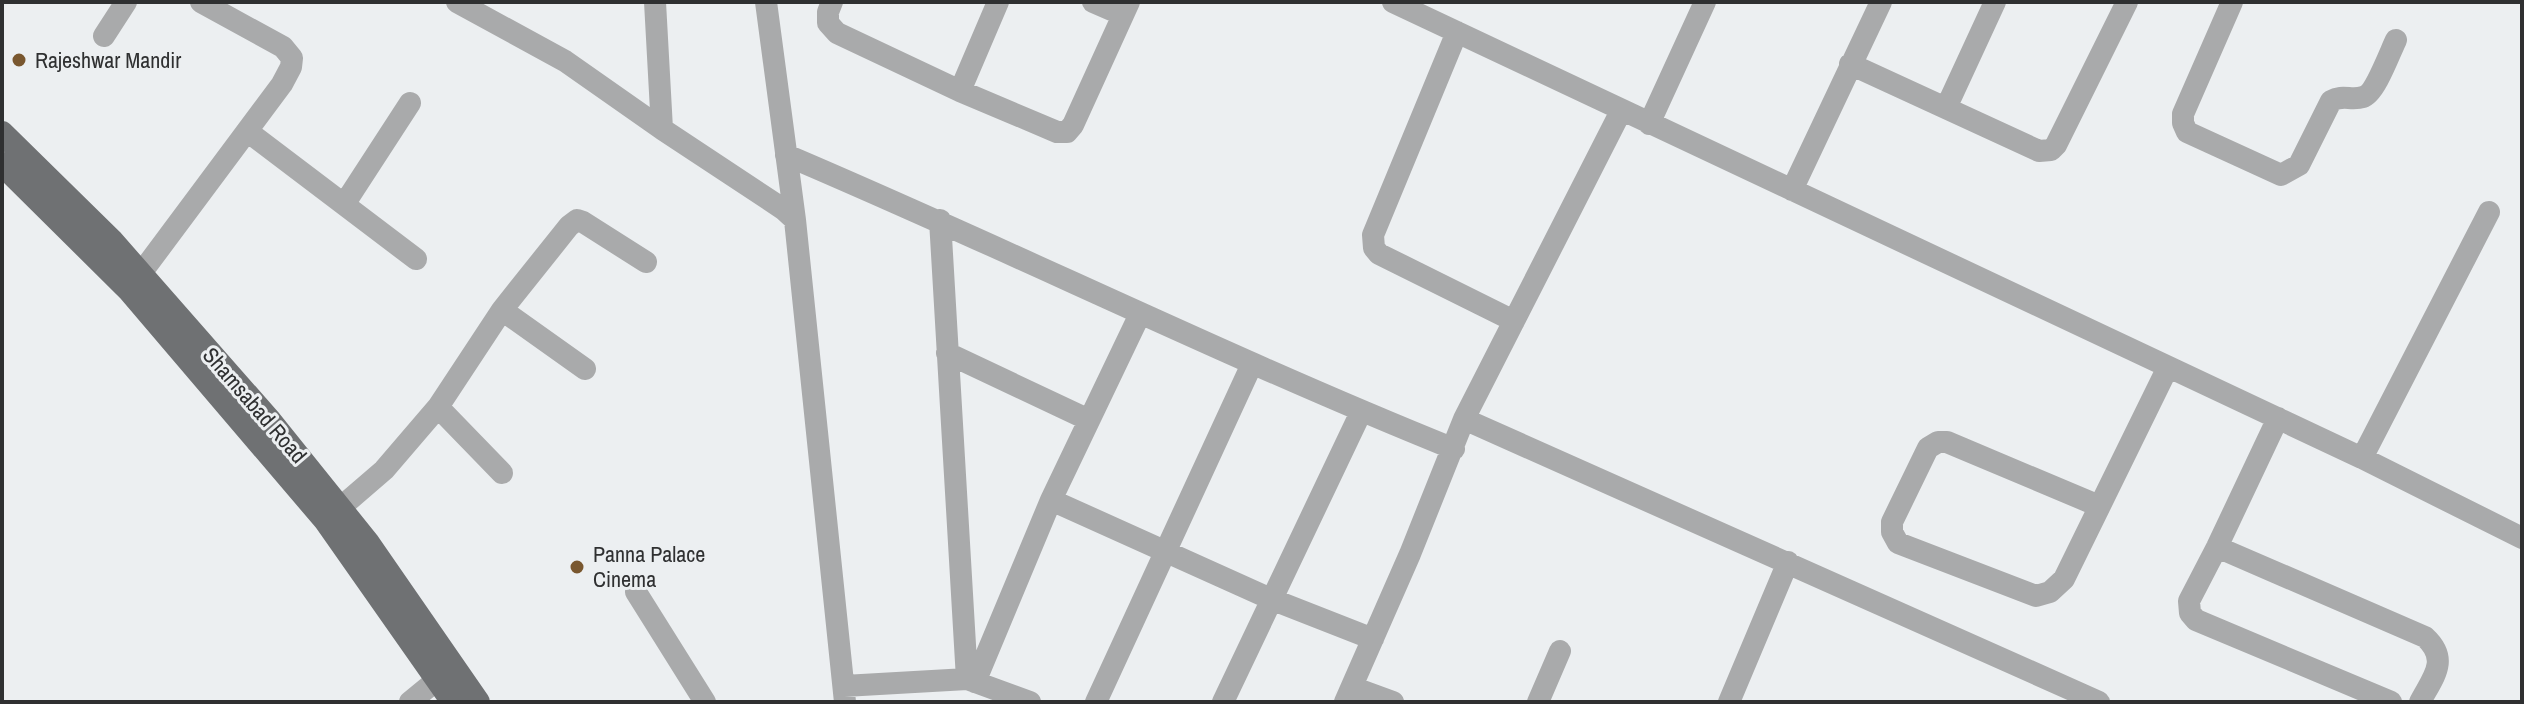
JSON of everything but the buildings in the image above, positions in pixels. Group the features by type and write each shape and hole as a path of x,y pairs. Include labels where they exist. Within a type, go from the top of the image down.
{"main road":[{"name":"Shamsabad Road","path":"2,133 111,240 135,283 326,521 453,702"},
{"name":"Shamsabad Road","path":"2,164 135,283 270,421 341,507 478,702"}],"street":[{"path":"104,36 126,2"},
{"path":"135,283 282,84 291,67 292,58 283,47 201,2"},
{"path":"457,2 492,10 795,220"},
{"path":"655,2 662,129"},
{"path":"766,2 795,220 845,694 971,681 1030,702"},
{"path":"832,2 828,23 837,33 960,91 1057,132 1067,132 1073,125 1126,8 1093,2"},
{"path":"960,91 998,2"},
{"path":"1393,2 2278,418 2522,538"},
{"path":"1649,124 1705,2"},
{"path":"1792,190 1881,2"},
{"path":"1946,108 1995,2"},
{"path":"1850,64 2039,151 2051,150 2127,2"},
{"path":"2232,2 2183,114 2183,123 2187,132 2281,175 2299,165 2331,101 2338,97 2359,99 2369,95 2396,40"},
{"path":"1457,32 1373,235 1373,244 1379,254 1514,321"},
{"path":"345,203 410,103"},
{"path":"1393,702 1349,694 1464,419 1621,111"},
{"path":"247,131 416,259"},
{"path":"786,155 940,220 1140,314 1361,412 1454,449"},
{"path":"2362,458 2489,212"},
{"path":"341,507 384,470 438,407 502,310 577,220 646,262"},
{"path":"940,220 971,681"},
{"path":"502,310 585,369"},
{"path":"971,681 1051,500 1140,314"},
{"path":"947,353 1089,420"},
{"path":"1096,702 1252,364"},
{"path":"2099,506 1947,442 1938,442 1928,448 1892,522 1892,532 1898,543 2036,596 2050,592 2064,579 2168,367"},
{"path":"438,407 502,473"},
{"path":"1223,702 1361,412"},
{"path":"2278,418 2189,601 2190,613 2196,620 2391,702"},
{"path":"1464,419 2099,702"},
{"path":"1051,500 1271,599 1373,639"},
{"path":"2217,547 2425,637 2437,651 2438,668 2420,702"},
{"path":"1729,702 1788,562"},
{"path":"636,592 705,702"},
{"path":"1538,702 1560,651"},
{"path":"410,702 438,679"}],"place":[{"name":"Rajeshwar Mandir","path":"19,60"},
{"name":"Panna Palace Cinema","path":"577,567"}]}
